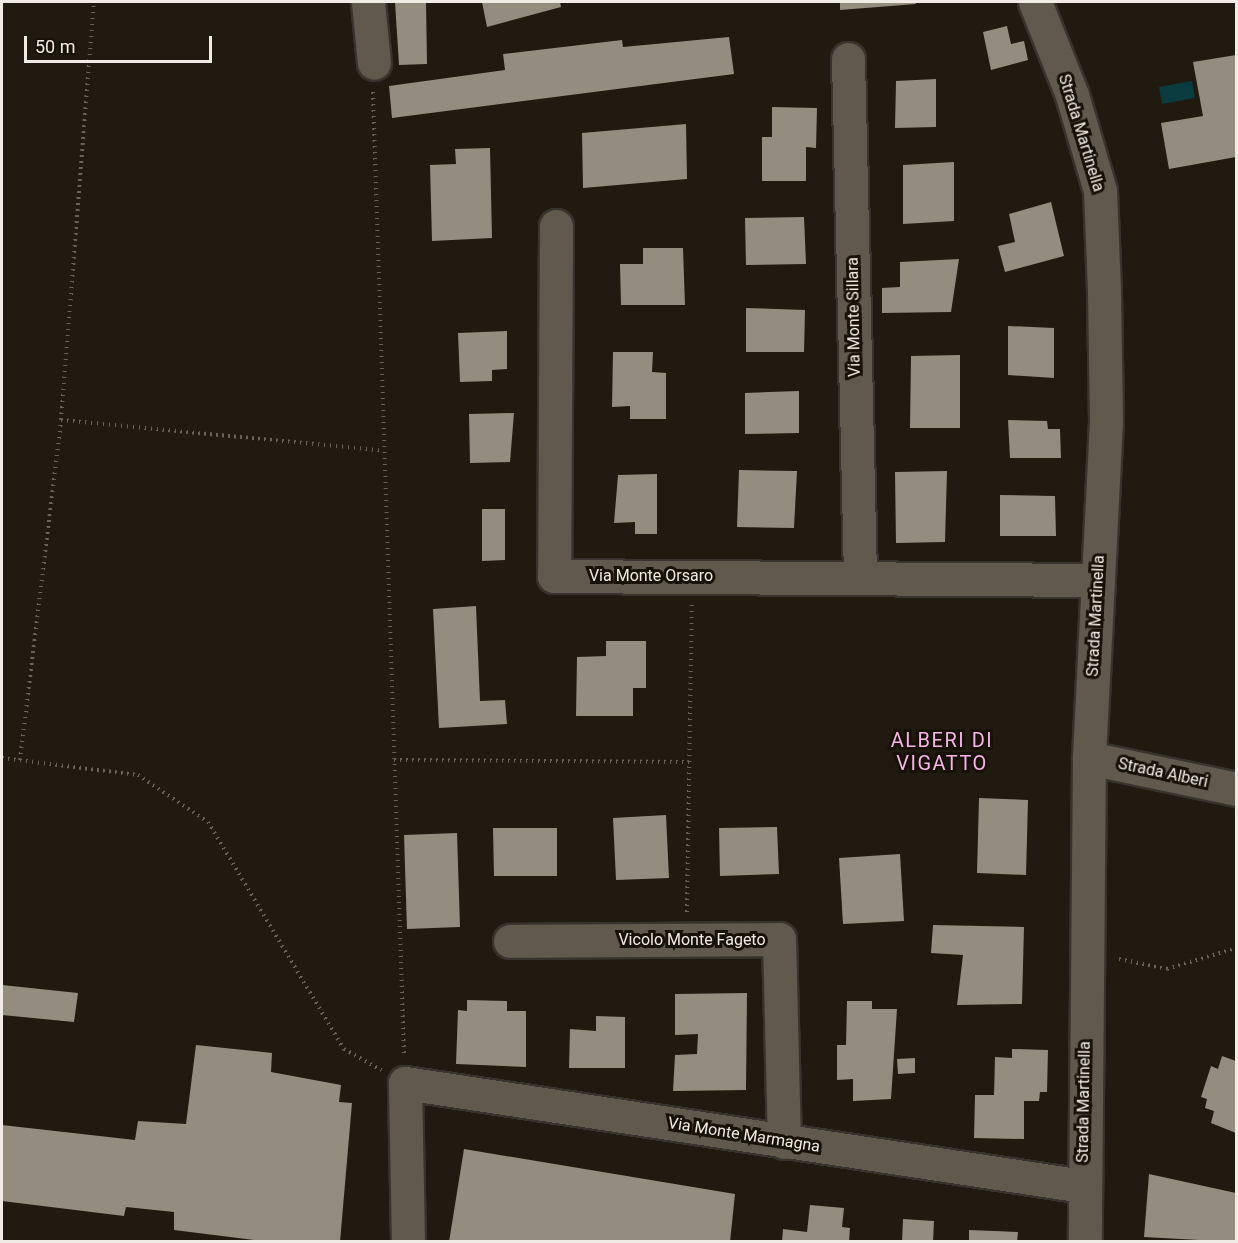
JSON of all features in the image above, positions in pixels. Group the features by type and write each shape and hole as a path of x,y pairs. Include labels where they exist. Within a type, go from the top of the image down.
{"street":[{"path":"368,2 374,63"},
{"name":"Strada Martinella","path":"1035,2 1072,95 1100,190 1106,421 1089,758 1083,1186 1085,1242"},
{"name":"Via Monte Sillara","path":"848,58 860,575"},
{"name":"Via Monte Orsaro","path":"556,226 554,576 860,575 1098,580"},
{"name":"Strada Alberi","path":"1089,758 1236,789"},
{"name":"Vicolo Monte Fageto","path":"510,941 779,939 784,1142"},
{"path":"405,1083 408,1242"},
{"name":"Via Monte Marmagna","path":"405,1083 1083,1186"}],"path":[{"path":"20,760 61,420 94,2"},
{"path":"374,63 381,450 405,1083"},
{"path":"61,420 381,450"},
{"path":"686,940 693,577"},
{"path":"2,758 138,775 208,822 344,1049 405,1083"},
{"path":"394,760 689,762"},
{"path":"1119,947 1119,959 1167,969 1236,948"}],"water":[{"path":"1192,81 1195,98 1162,104 1159,87"}],"building":[{"path":"395,2 426,2 427,64 399,65"},
{"path":"482,2 560,2 561,7 487,27"},
{"path":"840,2 915,2 916,4 840,10"},
{"path":"1007,26 1011,44 1024,41 1028,60 991,70 983,32"},
{"path":"729,37 734,74 392,118 389,86 505,70 503,54 622,40 623,47"},
{"path":"1236,55 1236,157 1169,169 1161,123 1203,116 1193,62"},
{"path":"936,79 936,127 895,128 896,81"},
{"path":"772,107 817,108 816,148 806,147 806,181 762,181 762,137 772,137"},
{"path":"686,124 687,179 583,188 582,133"},
{"path":"490,148 492,238 432,241 430,165 456,164 455,149"},
{"path":"954,162 954,221 903,224 903,165"},
{"path":"1051,202 1064,256 1005,272 998,246 1015,242 1009,214"},
{"path":"804,217 806,264 746,265 745,218"},
{"path":"643,248 683,248 685,305 621,305 620,264 643,264"},
{"path":"959,259 951,312 882,313 882,288 900,287 900,262"},
{"path":"746,308 805,310 804,352 746,352"},
{"path":"1008,326 1054,328 1054,378 1008,375"},
{"path":"507,331 507,369 492,370 492,381 460,382 458,333"},
{"path":"613,352 653,352 652,372 666,373 666,419 630,419 630,406 612,407"},
{"path":"960,355 960,428 910,428 911,356"},
{"path":"799,391 799,433 745,434 745,393"},
{"path":"514,413 510,462 470,463 469,414"},
{"path":"1008,420 1047,421 1048,429 1060,429 1061,458 1010,458"},
{"path":"739,470 797,471 794,528 737,527"},
{"path":"947,471 945,542 896,543 895,472"},
{"path":"657,474 657,534 635,534 635,522 614,523 618,475"},
{"path":"1000,495 1055,496 1056,536 1000,536"},
{"path":"482,509 505,509 505,560 482,561"},
{"path":"476,606 480,701 505,700 507,724 439,728 433,609"},
{"path":"606,641 646,641 646,688 633,688 633,716 576,716 577,657 606,656"},
{"path":"979,798 1028,800 1026,875 977,873"},
{"path":"666,815 669,878 616,880 613,818"},
{"path":"777,827 779,874 720,876 719,828"},
{"path":"493,828 557,828 557,876 494,876"},
{"path":"457,833 460,927 407,929 404,835"},
{"path":"900,854 904,921 843,924 839,858"},
{"path":"933,925 1024,927 1022,1004 957,1005 963,955 931,953"},
{"path":"2,985 78,993 74,1022 2,1015"},
{"path":"747,993 746,1090 673,1091 675,1055 697,1054 698,1034 675,1035 675,994"},
{"path":"467,1000 507,1001 507,1011 526,1011 526,1067 456,1064 458,1010 467,1011"},
{"path":"847,1001 872,1001 872,1009 897,1009 891,1099 853,1101 853,1079 837,1080 837,1045 846,1045"},
{"path":"596,1016 625,1017 625,1068 569,1068 570,1029 596,1031"},
{"path":"196,1045 272,1053 271,1072 341,1085 339,1102 352,1103 340,1242 271,1242 174,1230 174,1212 126,1207 124,1216 2,1201 2,1125 135,1140 138,1121 186,1124"},
{"path":"1012,1049 1048,1050 1047,1092 1040,1092 1039,1101 1024,1101 1024,1139 974,1138 975,1095 994,1095 995,1057 1012,1058"},
{"path":"1222,1056 1236,1061 1236,1133 1211,1123 1214,1111 1205,1108 1207,1099 1201,1097 1211,1066 1218,1069"},
{"path":"915,1058 915,1073 898,1074 897,1059"},
{"path":"464,1149 735,1194 730,1242 449,1242"},
{"path":"1149,1174 1236,1193 1236,1242 1144,1237"},
{"path":"810,1205 844,1208 842,1227 850,1228 849,1242 782,1242 783,1229 807,1232"},
{"path":"903,1219 934,1221 933,1242 902,1242"},
{"path":"969,1230 1018,1232 1017,1242 969,1242"}],"district":[{"name":"ALBERI DI VIGATTO","path":"942,752"}]}
